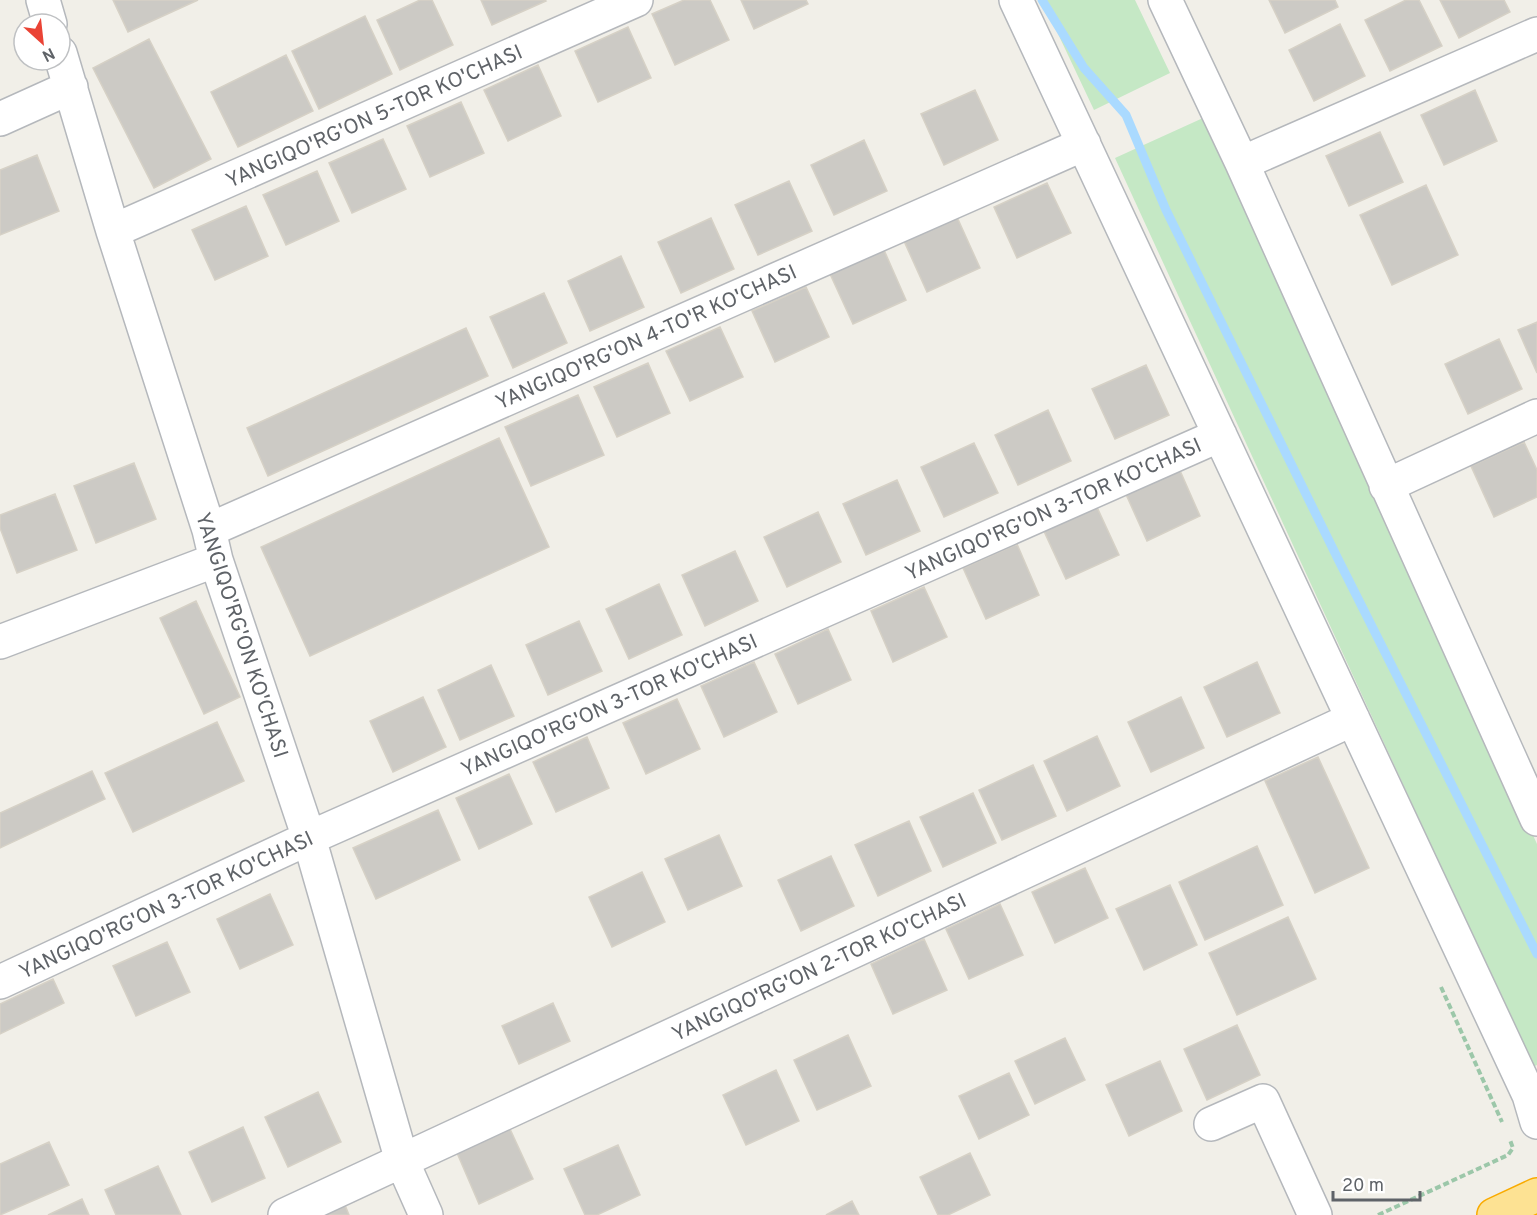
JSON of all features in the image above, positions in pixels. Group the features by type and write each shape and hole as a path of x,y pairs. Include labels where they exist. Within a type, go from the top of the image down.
{"highway":[{"path":"1494,1215 1537,1195"}],"street":[{"name":"YANGIQO'RG'ON 5-TOR KO'CHASI","path":"113,231 636,0"},
{"path":"1016,0 1534,1102"},
{"path":"1165,0 1242,163 1386,486 1534,808"},
{"path":"1242,163 1537,34"},
{"name":"YANGIQO'RG'ON KO'CHASI","path":"66,72 113,231 212,545 309,838 402,1161 426,1215"},
{"path":"0,119 71,87"},
{"name":"YANGIQO'RG'ON 4-TO'R KO'CHASI","path":"0,642 1084,144"},
{"path":"1386,486 1537,416"},
{"name":"YANGIQO'RG'ON 3-TOR KO'CHASI","path":"0,981 309,838 1220,435"},
{"name":"YANGIQO'RG'ON 2-TOR KO'CHASI","path":"285,1215 1353,719"},
{"path":"1211,1124 1263,1101 1315,1215"}],"path":[{"path":"1378,1215 1508,1155 1513,1148 1437,978"}],"green space":[{"path":"1042,0 1135,0 1170,73 1094,110"},
{"path":"1203,118 1537,844 1537,1065 1533,1067 1115,158"}],"building":[{"path":"113,0 198,0 128,32"},
{"path":"420,0 432,0 453,45 400,70 377,20"},
{"path":"481,0 545,0 546,1 492,25"},
{"path":"684,0 710,0 729,40 675,65 652,14"},
{"path":"741,0 806,0 808,4 754,29"},
{"path":"1269,0 1335,0 1338,7 1285,33"},
{"path":"1406,0 1419,0 1442,46 1390,71 1365,20"},
{"path":"1440,0 1504,0 1510,12 1459,38"},
{"path":"365,16 392,74 319,109 292,51"},
{"path":"1340,24 1365,76 1314,101 1289,50"},
{"path":"628,27 651,78 598,102 575,51"},
{"path":"149,39 211,159 154,188 93,68"},
{"path":"286,55 313,111 238,147 211,92"},
{"path":"538,65 561,116 508,141 484,90"},
{"path":"975,90 998,140 944,165 921,114"},
{"path":"1475,90 1497,141 1444,165 1421,115"},
{"path":"461,102 484,153 430,177 407,126"},
{"path":"1380,132 1403,182 1349,206 1326,156"},
{"path":"383,139 406,189 352,213 329,163"},
{"path":"864,140 887,191 834,215 811,165"},
{"path":"37,155 59,211 0,235 0,170"},
{"path":"317,171 339,221 286,245 263,195"},
{"path":"789,181 812,231 758,255 735,205"},
{"path":"1047,183 1071,233 1017,258 994,207"},
{"path":"1426,185 1458,255 1392,285 1360,215"},
{"path":"246,206 268,256 215,280 192,230"},
{"path":"957,217 980,268 927,292 904,241"},
{"path":"711,218 734,269 681,293 658,242"},
{"path":"884,250 906,300 853,324 830,274"},
{"path":"621,256 644,307 590,331 568,281"},
{"path":"806,287 829,337 775,362 752,311"},
{"path":"544,293 567,343 513,368 490,317"},
{"path":"1537,322 1537,373 1518,330"},
{"path":"720,327 743,377 690,401 666,351"},
{"path":"466,328 488,376 268,476 247,428"},
{"path":"1499,339 1522,389 1468,414 1445,364"},
{"path":"648,363 670,413 617,437 594,387"},
{"path":"1146,365 1169,415 1115,439 1092,389"},
{"path":"578,395 604,455 531,486 505,427"},
{"path":"1048,410 1071,461 1018,485 995,435"},
{"path":"499,438 549,547 310,656 261,547"},
{"path":"1524,442 1537,470 1537,497 1494,517 1471,466"},
{"path":"974,443 998,493 944,517 921,467"},
{"path":"134,463 156,519 96,543 74,486"},
{"path":"1178,466 1200,516 1147,541 1124,490"},
{"path":"897,480 920,531 866,555 843,504"},
{"path":"55,494 77,550 17,573 0,528 0,515"},
{"path":"1096,505 1119,555 1066,579 1043,529"},
{"path":"818,512 841,562 787,587 764,537"},
{"path":"1017,544 1039,595 986,619 963,568"},
{"path":"735,551 758,601 705,626 682,575"},
{"path":"659,584 682,635 629,659 606,609"},
{"path":"924,587 947,637 893,662 871,611"},
{"path":"196,601 240,697 204,714 160,618"},
{"path":"579,621 602,671 548,695 526,645"},
{"path":"828,629 851,680 798,704 775,654"},
{"path":"754,662 777,712 724,737 701,686"},
{"path":"1257,662 1280,713 1227,737 1204,687"},
{"path":"491,665 514,716 460,740 438,690"},
{"path":"423,697 446,747 393,772 370,721"},
{"path":"1181,697 1204,748 1151,772 1128,722"},
{"path":"677,699 700,749 646,774 623,723"},
{"path":"217,722 244,781 133,832 105,773"},
{"path":"1097,736 1120,786 1067,811 1044,761"},
{"path":"587,737 609,788 556,812 533,762"},
{"path":"1318,757 1369,868 1315,893 1265,781"},
{"path":"1033,765 1056,816 1002,840 979,790"},
{"path":"92,771 105,799 0,848 0,813"},
{"path":"509,774 532,824 479,849 456,798"},
{"path":"973,793 996,843 943,867 920,817"},
{"path":"438,810 460,860 376,899 353,848"},
{"path":"909,821 931,871 878,896 855,845"},
{"path":"719,835 742,886 688,910 665,859"},
{"path":"1257,846 1283,905 1205,940 1179,882"},
{"path":"831,856 854,906 801,931 778,880"},
{"path":"1085,868 1108,918 1055,943 1032,892"},
{"path":"642,872 665,922 612,947 589,897"},
{"path":"1170,885 1197,945 1144,970 1116,909"},
{"path":"270,894 293,945 240,969 217,919"},
{"path":"1000,904 1023,955 969,979 946,929"},
{"path":"1288,917 1316,979 1237,1015 1209,953"},
{"path":"924,939 947,990 893,1014 871,964"},
{"path":"167,942 190,992 136,1016 113,966"},
{"path":"53,979 64,1003 0,1034 0,1004"},
{"path":"553,1003 570,1041 519,1064 502,1026"},
{"path":"1237,1025 1260,1075 1207,1100 1184,1049"},
{"path":"848,1035 871,1086 817,1110 794,1060"},
{"path":"1065,1038 1085,1080 1035,1104 1015,1061"},
{"path":"1160,1061 1182,1111 1129,1136 1106,1085"},
{"path":"776,1070 799,1121 746,1145 723,1095"},
{"path":"1009,1073 1029,1115 979,1139 959,1096"},
{"path":"318,1092 341,1142 288,1167 265,1117"},
{"path":"243,1127 265,1178 212,1202 189,1152"},
{"path":"510,1129 533,1179 479,1204 457,1153"},
{"path":"49,1142 69,1185 0,1215 0,1164"},
{"path":"618,1145 640,1195 597,1215 585,1215 564,1169"},
{"path":"970,1153 990,1195 948,1215 938,1215 920,1177"},
{"path":"158,1166 181,1215 116,1215 105,1190"},
{"path":"82,1199 89,1215 48,1215"},
{"path":"852,1201 859,1215 826,1215"},
{"path":"345,1205 349,1215 324,1215"}],"waterway":[{"path":"1042,0 1084,68 1126,115 1166,210 1338,559 1537,954"}]}
